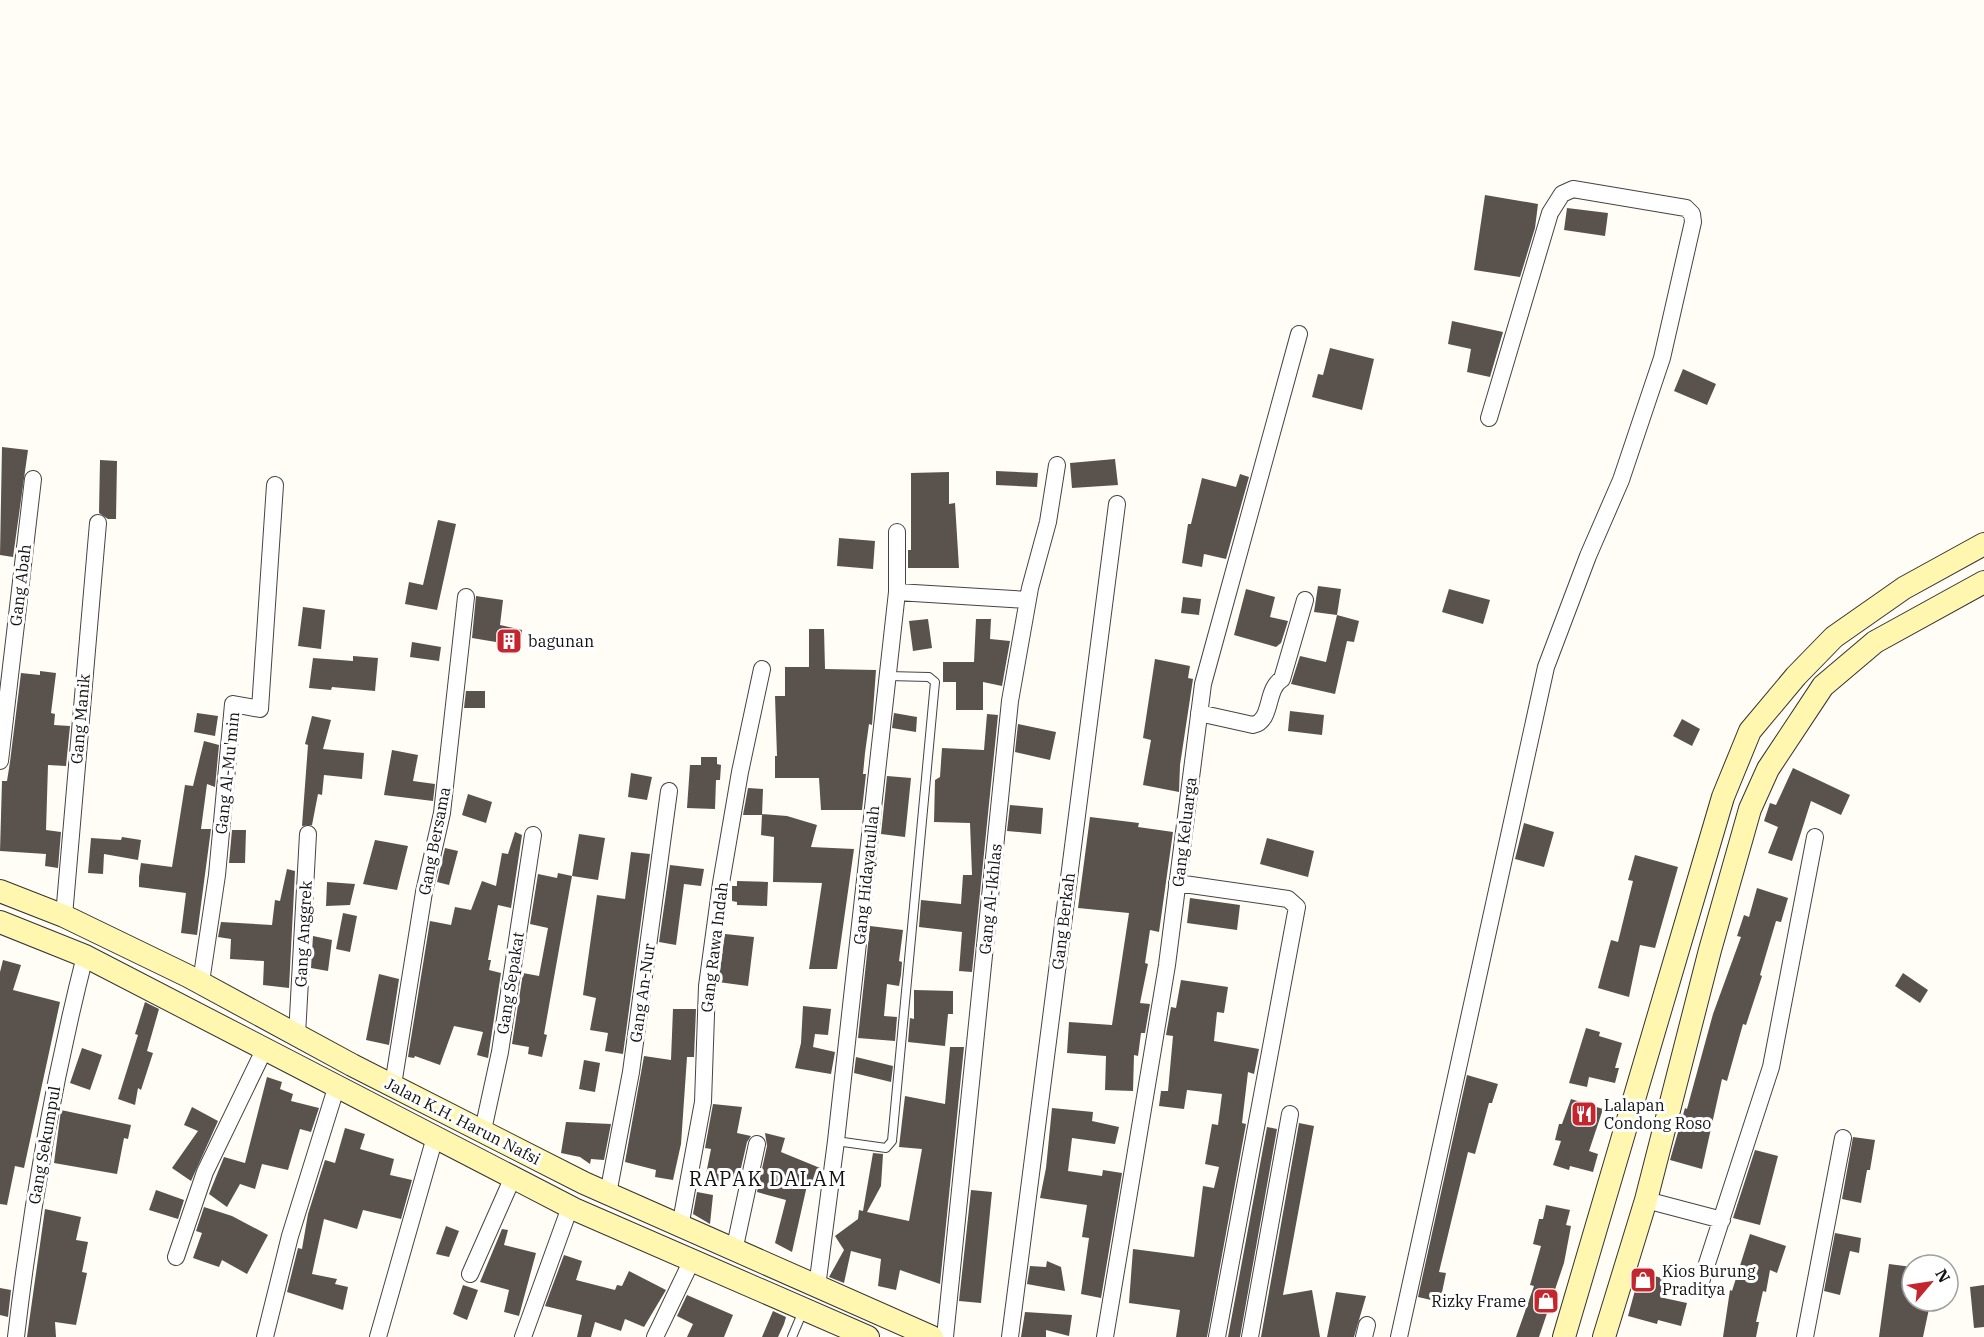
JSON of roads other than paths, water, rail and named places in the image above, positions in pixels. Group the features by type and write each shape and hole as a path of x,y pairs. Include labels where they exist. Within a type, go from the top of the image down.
{"main road":[{"path":"1564,1337 1724,797 1750,731 1796,676 1834,637 1904,588 1984,544"},
{"path":"1604,1337 1646,1200 1710,950 1750,809 1767,769 1823,686 1875,642 1984,582"},
{"name":"Jalan K.H. Harun Nafsi","path":"0,891 64,916 201,982 297,1035 608,1194 932,1337"},
{"name":"Jalan K.H. Harun Nafsi","path":"0,922 85,956 570,1207 805,1308 863,1336"},
{"path":"650,1243 670,1223"}],"street":[{"path":"1399,1337 1546,667 1588,556 1621,480 1662,358 1693,222 1692,214 1686,208 1573,189 1562,194 1550,213 1489,418"},
{"name":"Gang Keluarga","path":"1105,1337 1167,965 1203,684 1299,334"},
{"name":"Gang Al-Ikhlas","path":"945,1337 1010,700 1028,600 1048,522 1057,465"},
{"name":"Gang Abah","path":"0,761 33,479"},
{"name":"Gang Al-Mu'min","path":"201,982 217,875 233,704 260,709 275,485"},
{"name":"Gang Berkah","path":"1010,1337 1117,504"},
{"name":"Gang Manik","path":"64,916 98,523"},
{"name":"Gang Hidayatullah","path":"817,1287 836,1141 897,592 897,532"},
{"path":"897,592 1028,600"},
{"name":"Gang Bersama","path":"393,1085 424,892 442,813 466,597"},
{"path":"1199,713 1253,725 1263,719 1273,686 1282,679 1305,600"},
{"name":"Gang Rawa Indah","path":"670,1223 703,1102 706,986 740,772 762,669"},
{"name":"Gang An-Nur","path":"608,1194 631,1072 669,791"},
{"name":"Gang Anggrek","path":"297,1035 308,834"},
{"name":"Gang Sepakat","path":"483,1130 500,1052 533,835"},
{"path":"1700,1285 1771,1067 1815,837"},
{"path":"1178,883 1288,899 1298,907 1217,1337"},
{"name":"Gang Sekumpul","path":"16,1337 37,1176 63,1042 85,956"},
{"path":"176,1257 206,1172 265,1048"},
{"path":"265,1337 290,1236 337,1085"},
{"path":"1250,1337 1290,1114"},
{"path":"378,1337 435,1137"},
{"path":"1805,1337 1844,1138"},
{"path":"734,1251 757,1144"},
{"path":"470,1274 513,1177"},
{"path":"1646,1200 1722,1220"},
{"path":"523,1337 570,1207"},
{"path":"655,1337 692,1260"}],"lane":[{"path":"836,1141 886,1148 892,1141 935,682 929,678 888,676"},
{"path":"792,1337 805,1308"}],"place":[{"name":"bagunan","path":"509,641"},
{"name":"Lalapan Condong Roso","path":"1584,1114"},
{"name":"Kios Burung Praditya","path":"1643,1280"},
{"name":"Rizky Frame","path":"1546,1301"}],"district":[{"name":"RAPAK DALAM","path":"768,1178"}]}
